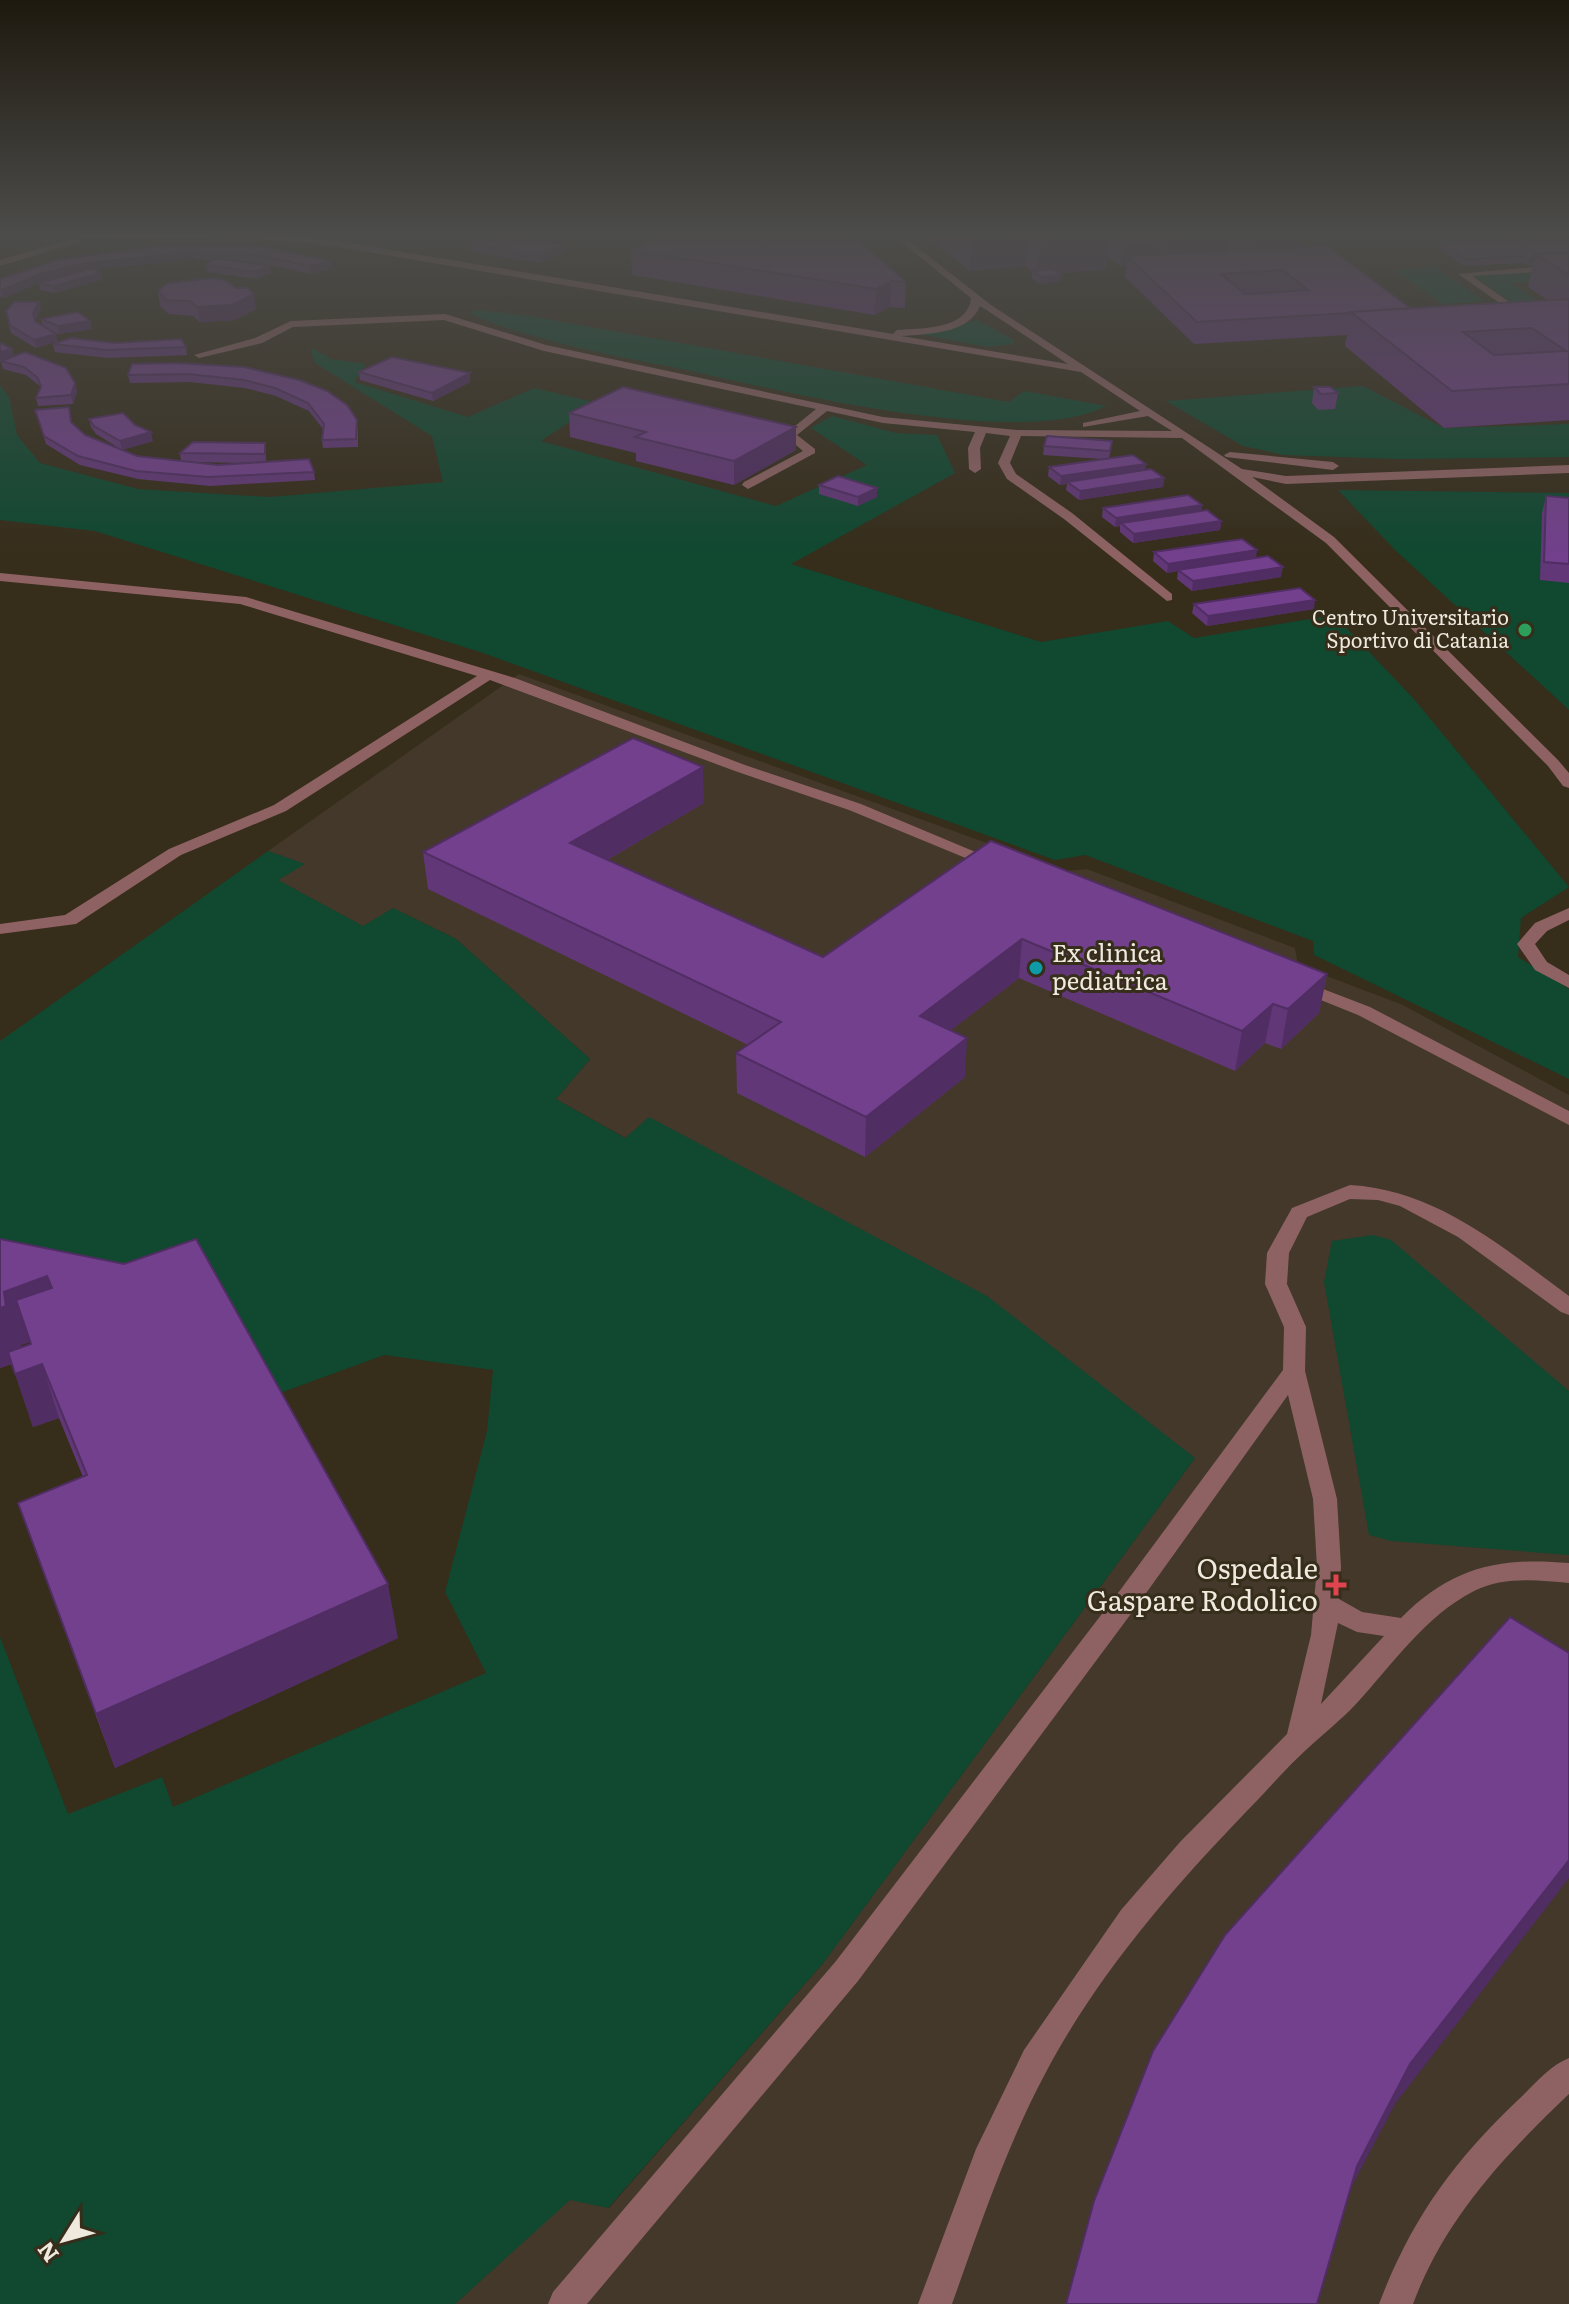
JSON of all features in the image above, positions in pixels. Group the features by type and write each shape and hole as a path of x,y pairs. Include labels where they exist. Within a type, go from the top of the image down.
{"lane":[{"path":"199,355 256,341"},
{"path":"520,341 883,420 1017,433 1186,435"},
{"path":"903,341 1081,369"},
{"path":"1038,341 1211,452 1330,540 1553,763 1569,783"},
{"path":"970,352 1027,355 1041,351 1044,345"},
{"path":"748,485 811,451 790,435 824,408"},
{"path":"1046,433 1150,412"},
{"path":"975,469 974,448 981,431"},
{"path":"1017,433 1004,463 1011,476 1068,516 1167,597"},
{"path":"1211,452 1316,465 1465,471"},
{"path":"1237,470 1286,480 1569,469"},
{"path":"0,577 241,600 489,674 855,807 1015,871"},
{"path":"0,929 70,920 175,852 227,833 280,808 489,674"},
{"path":"1569,913 1541,927 1526,944 1541,966 1569,983"},
{"path":"1276,976 1364,1011 1569,1119"},
{"path":"1299,1739 1324,1635 1329,1567 1325,1499 1294,1371 1295,1327 1276,1284 1278,1253 1299,1213 1349,1192 1402,1199 1466,1233 1569,1307"},
{"path":"565,2304 847,1971 1130,1596 1294,1371"},
{"path":"935,2304 987,2160 1035,2061 1131,1919 1299,1739 1352,1690 1403,1629 1454,1586 1496,1571 1537,1568 1569,1573"},
{"path":"1326,1604 1357,1622 1403,1629"},
{"path":"1396,2304 1423,2237 1456,2186 1569,2073"}],"shaded area":[{"name":"Ospedale Gaspare Rodolico","path":"519,674 1064,871 1087,869 1295,948 1298,965 1403,1005 1569,1095 1569,2304 455,2304 570,2199 609,2208 824,1962 1195,1458 556,1099 590,1059 456,939 393,908 364,927 277,880 304,864 268,851"}],"green space":[{"path":"551,341 667,341 1009,402 1024,391 1106,406 1068,418 1019,422 962,420 842,403"},
{"path":"953,341 1014,341 1013,344 988,347"},
{"path":"310,347 331,359 366,364 354,382 468,417 534,388 598,403 541,441 776,506 867,465 811,428 832,416 896,433 937,435 955,473 791,564 1041,642 1168,621 1194,638 1334,615 1413,698 1569,887 1521,918 1518,957 1569,989 1569,1079 1314,955 1313,941 1085,855 1055,860 483,653 95,531 0,520 0,385 9,397 17,435 40,463 138,489 270,497 443,482 432,436 315,363"},
{"path":"1363,386 1444,428 1569,424 1569,457 1399,459 1284,455 1243,446 1166,401"},
{"name":"Centro Universitario Sportivo di Catania","path":"1338,490 1569,493 1569,710 1395,550"},
{"path":"268,851 305,864 278,880 363,926 393,908 456,939 590,1059 556,1099 625,1138 649,1117 987,1296 1195,1458 824,1962 608,2208 570,2200 455,2304 0,2304 0,1637 68,1814 162,1777 173,1807 486,1673 445,1592 487,1431 493,1370 384,1355 269,1397 0,1289 0,1041"},
{"path":"1373,1235 1391,1240 1569,1391 1569,1555 1391,1541 1369,1535 1324,1282 1332,1241"}],"building":[{"path":"63,341 115,343 182,341 186,347 107,350 53,344"},
{"path":"1387,341 1474,341 1494,355 1566,351 1551,341 1569,341 1569,384 1452,391"},
{"path":"0,343 12,349 0,352"},
{"path":"25,352 66,368 75,383 71,395 36,398 41,387 38,378 24,367 1,361"},
{"path":"392,357 470,373 432,393 359,372"},
{"path":"132,364 244,367 299,380 327,391 347,405 357,420 356,439 322,440 324,424 308,403 275,388 244,380 188,374 128,375"},
{"path":"623,387 796,427 734,461 635,437 646,432 569,413"},
{"path":"1314,387 1330,387 1338,393 1321,394"},
{"path":"69,407 71,422 85,435 137,456 218,465 309,459 314,472 208,477 136,471 78,456 44,436 35,410"},
{"path":"123,413 135,425 151,432 120,441 94,426 89,419"},
{"path":"1047,436 1112,441 1110,451 1044,446"},
{"path":"193,442 265,443 265,454 180,453"},
{"path":"1133,455 1146,464 1061,476 1049,467"},
{"path":"1151,469 1164,478 1080,491 1067,482"},
{"path":"838,476 877,488 858,497 819,485"},
{"path":"1188,495 1202,505 1116,518 1103,508"},
{"path":"1546,496 1569,498 1569,564 1544,562"},
{"path":"1207,510 1221,521 1134,534 1121,523"},
{"path":"1242,539 1257,550 1168,564 1154,552"},
{"path":"1268,556 1283,567 1193,581 1178,570"},
{"path":"1300,588 1315,600 1208,616 1194,604"},
{"path":"633,738 703,767 570,843 823,957 991,841 1327,974 1288,1009 1273,1004 1242,1031 1022,939 920,1016 967,1038 866,1117 736,1053 781,1022 423,852"},
{"path":"0,1239 124,1264 196,1239 388,1584 96,1714 18,1503 87,1475 42,1364 15,1374 8,1352 31,1344 16,1300 52,1288 47,1276 4,1292 6,1306 0,1308"},
{"path":"1510,1617 1569,1653 1569,1860 1410,2064 1357,2166 1317,2304 1066,2304 1094,2201 1153,2051 1225,1935"}],"place":[{"name":"Centro Universitario Sportivo di Catania","path":"1525,630"},
{"name":"Ex clinica pediatrica","path":"1036,968"},
{"name":"Ospedale Gaspare Rodolico","path":"1336,1585"}]}
